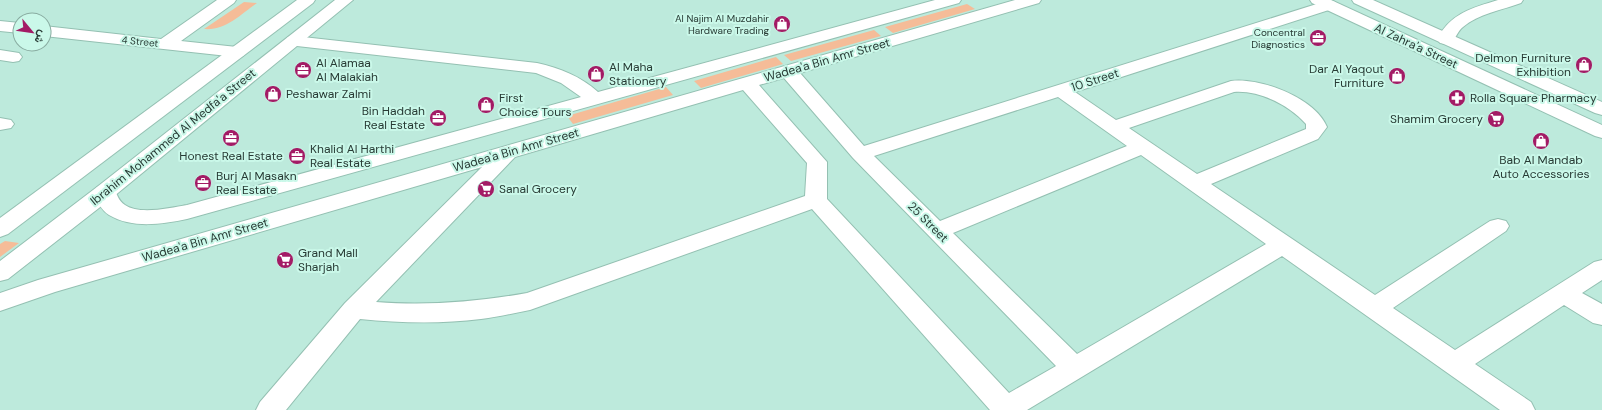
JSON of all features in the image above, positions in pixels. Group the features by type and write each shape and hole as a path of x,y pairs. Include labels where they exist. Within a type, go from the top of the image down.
{"street":[{"path":"165,44 228,0"},
{"path":"0,229 307,0"},
{"path":"330,0 301,24 295,32 294,41 538,68 569,79 582,87 594,99"},
{"name":"Ibrahim Mohammed Al Medfa'a Street","path":"0,273 105,192 345,0"},
{"name":"Wadea'a Bin Amr Street","path":"105,192 106,200 111,206 128,215 141,217 171,215 953,0"},
{"name":"Al Zahra'a Street","path":"1360,0 1602,108"},
{"path":"1446,39 1448,31 1454,24 1462,19 1515,0"},
{"name":"Wadea'a Bin Amr Street","path":"0,302 47,286 1024,2"},
{"name":"Al Zahra'a Street","path":"1324,3 1602,132"},
{"name":"10 Street","path":"860,154 1062,91 1324,3"},
{"path":"0,26 12,27"},
{"name":"4 Street","path":"52,32 237,52"},
{"name":"25 Street","path":"788,71 860,154 1074,368"},
{"path":"747,83 816,162 816,200 1006,410 1074,368 1283,245"},
{"path":"1114,127 1231,87 1245,86 1270,92 1307,114 1317,127 1312,134 1194,183"},
{"path":"1062,91 1521,410"},
{"path":"325,205 320,202 318,197 321,191 328,185 399,162 411,157 429,144"},
{"path":"937,231 1143,147"},
{"path":"270,410 354,309 509,152"},
{"path":"354,309 390,313 435,314 483,310 530,300 816,200"},
{"path":"1374,308 1498,226"},
{"path":"1455,364 1602,268"},
{"path":"1564,294 1602,316"}],"shaded area":[{"path":"244,2 257,3 226,25 212,29 204,29"},
{"path":"967,4 975,9 893,33 885,27"},
{"path":"874,30 881,36 791,61 784,55"},
{"path":"776,57 783,64 701,88 694,81"},
{"path":"666,87 673,95 573,124 567,116"},
{"path":"5,241 19,243 0,257 0,244"}],"place":[{"name":"Al Najim Al Muzdahir Hardware Trading","path":"782,24"},
{"name":"Concentral Diagnostics","path":"1318,38"},
{"name":"Delmon Furniture Exhibition","path":"1584,65"},
{"name":"Al Alamaa Al Malakiah","path":"303,70"},
{"name":"Al Maha Stationery","path":"596,74"},
{"name":"Dar Al Yaqout Furniture","path":"1397,76"},
{"name":"Peshawar Zalmi","path":"273,94"},
{"name":"Rolla Square Pharmacy","path":"1457,98"},
{"name":"First Choice Tours","path":"486,105"},
{"name":"Bin Haddah Real Estate","path":"438,118"},
{"name":"Shamim Grocery","path":"1496,119"},
{"name":"Honest Real Estate","path":"231,138"},
{"name":"Bab Al Mandab Auto Accessories","path":"1541,141"},
{"name":"Khalid Al Harthi Real Estate","path":"297,156"},
{"name":"Burj Al Masakn Real Estate","path":"203,183"},
{"name":"Sanal Grocery","path":"486,189"},
{"name":"Grand Mall Sharjah","path":"285,260"}]}
